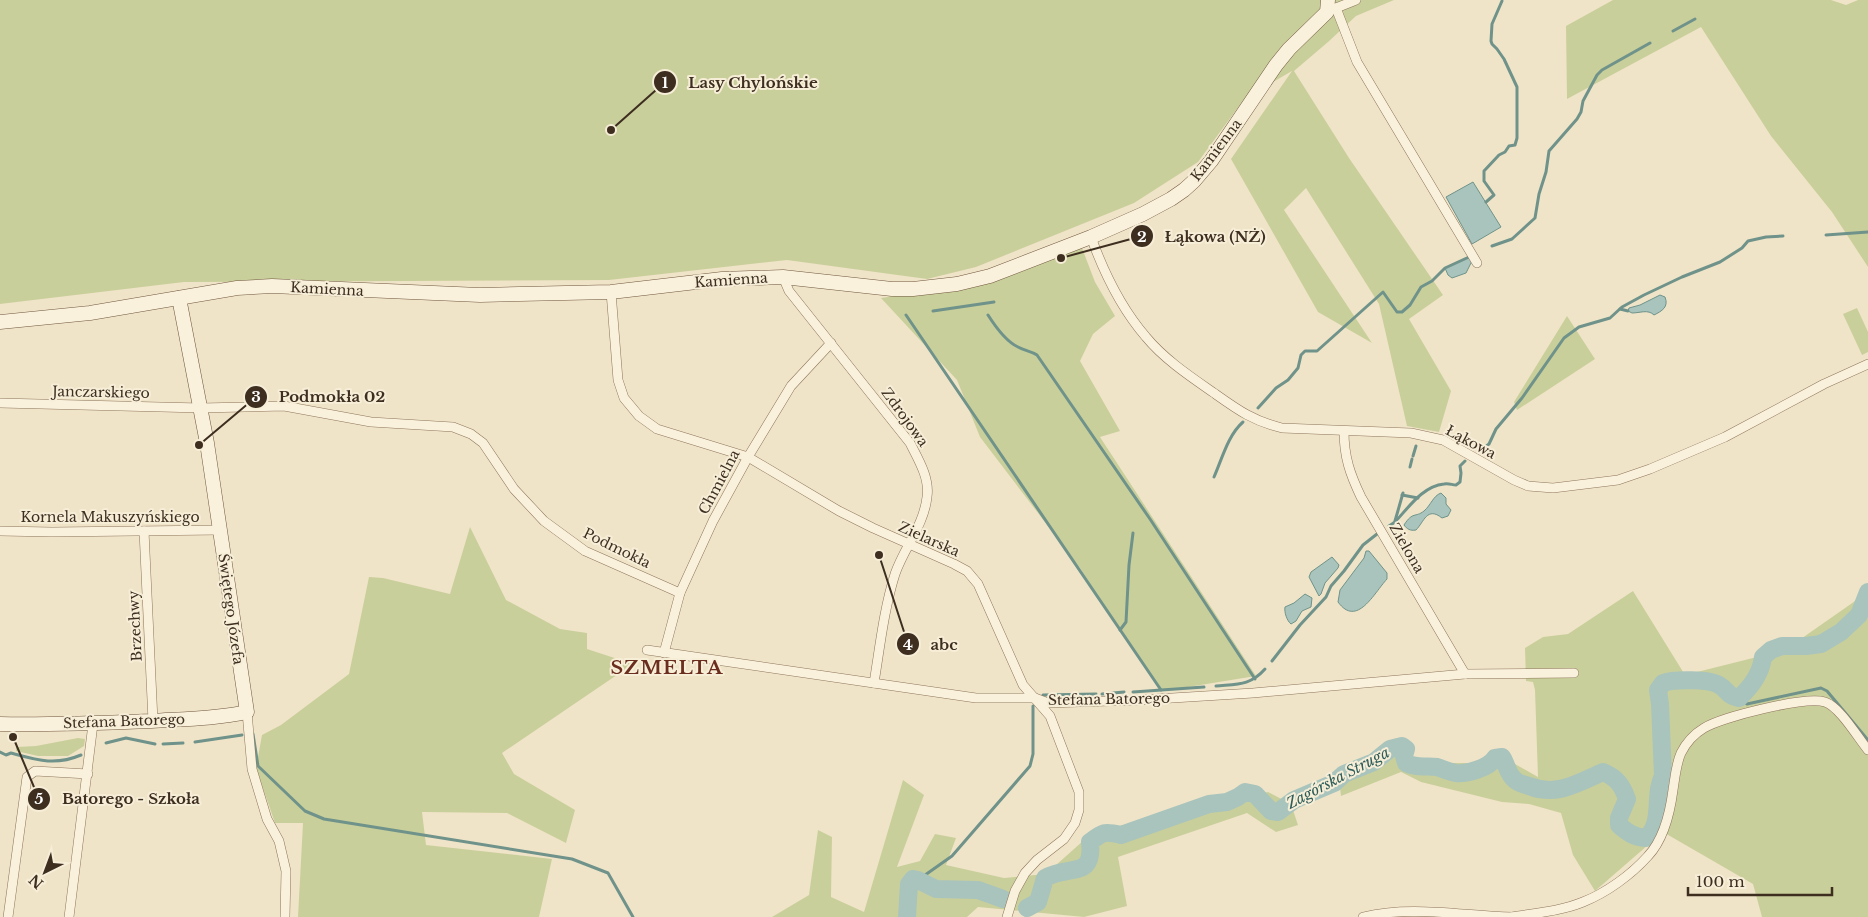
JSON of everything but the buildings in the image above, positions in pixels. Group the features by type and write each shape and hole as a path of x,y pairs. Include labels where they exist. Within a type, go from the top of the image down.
{"street":[{"name":"Kamienna","path":"0,322 90,314 236,288 272,286 480,295 611,292 722,279 783,277 892,289 940,287 990,276 1091,236 1142,214 1172,198 1194,181 1211,161 1276,65 1289,49 1331,7 1356,0"},
{"path":"1331,7 1357,62 1477,263"},
{"name":"Łąkowa","path":"1091,236 1101,265 1125,310 1147,338 1201,384 1242,413 1262,423 1282,428 1411,433 1443,440 1502,474 1528,486 1553,488 1618,480 1650,469 1724,436 1824,384 1868,364"},
{"name":"Zdrojowa","path":"783,277 789,291 910,443 926,481 928,495 924,514 896,572 887,605 874,682"},
{"name":"Zielarska","path":"611,292 618,380 624,398 639,416 657,429 748,457 839,511 967,571 978,584 1023,685 1050,716 1079,792 1079,810 1075,823 1064,839 1037,860 1025,873 1015,891 1007,917"},
{"name":"Świętego Józefa","path":"179,298 201,408 220,530 246,712 252,769 267,819 279,841 286,871 285,917"},
{"name":"Chmielna","path":"664,653 680,593 713,520 791,386 831,344"},
{"name":"Janczarskiego","path":"0,404 201,408"},
{"name":"Podmokła","path":"201,408 284,406 371,422 453,427 471,434 483,443 514,489 544,520 585,551 680,593"},
{"name":"Zielona","path":"1344,431 1344,450 1354,483 1465,674"},
{"name":"Kornela Makuszyńskiego","path":"0,531 220,530"},
{"name":"Brzechwy","path":"144,531 153,721"},
{"name":"Stefana Batorego","path":"647,650 976,698 1035,698 1048,703 1140,700 1308,689 1465,674 1574,673"},
{"path":"1363,917 1409,912 1512,917 1558,910 1582,903 1596,896 1620,880 1649,856 1666,826 1681,754 1693,736 1705,727 1728,718 1776,706 1805,701 1819,701 1830,704 1838,712 1868,750"},
{"name":"Stefana Batorego","path":"0,724 93,724 231,715 246,712"},
{"path":"69,917 93,724"},
{"path":"8,917 30,773 35,771 88,774"}],"green space":[{"path":"0,0 1394,0 1356,16 1294,71 1349,158 1443,295 1409,319 1451,391 1439,432 1407,426 1379,304 1306,188 1284,210 1372,343 1318,312 1231,159 1292,71 1245,98 1198,162 1134,203 976,267 927,279 787,260 609,280 184,282 0,304"},
{"path":"1613,0 1831,0 1846,5 1858,0 1868,0 1868,267 1832,212 1771,136 1701,27 1567,99 1566,26"},
{"path":"1082,248 1095,282 1115,316 1093,334 1080,361 1120,431 1100,437 1256,676 1163,691 1120,630 1080,568 980,437 957,380 881,298 992,281"},
{"path":"1857,308 1868,332 1868,352 1862,355 1843,314"},
{"path":"1567,316 1595,359 1517,410 1514,402"},
{"path":"470,527 506,600 560,629 587,633 587,649 633,664 502,753 514,774 575,810 566,843 507,813 422,812 426,845 552,859 539,917 298,917 303,823 275,823 256,768 262,735 281,725 349,674 369,577 383,578 450,594"},
{"path":"1633,591 1685,675 1785,650 1868,592 1868,917 1762,917 1753,884 1663,832 1595,891 1573,855 1561,813 1529,804 1502,802 1421,782 1401,772 1341,796 1340,788 1360,764 1398,751 1419,762 1455,763 1477,763 1488,754 1505,752 1515,764 1538,777 1535,690 1533,682 1526,681 1525,648 1543,637 1568,634"},
{"path":"78,738 85,739 84,746 68,756 38,756 16,751 16,747 36,746"},
{"path":"903,780 924,795 897,867 920,861 935,834 956,838 946,865 1004,878 1046,874 1093,832 1268,792 1291,804 1298,825 1276,832 1247,813 1118,857 1127,906 1084,917 978,907 967,917 772,917 809,895 818,830 832,837 831,897 864,912"}],"water":[{"path":"1473,182 1501,227 1472,244 1446,197"},
{"path":"1469,257 1472,261 1466,273 1452,278 1448,275 1445,268"},
{"path":"1660,295 1665,297 1666,303 1662,310 1654,315 1647,312 1632,313 1628,311 1629,308"},
{"path":"1441,493 1446,498 1446,504 1451,510 1448,516 1442,518 1429,514 1416,530 1410,530 1404,525 1412,516 1424,511 1436,496"},
{"path":"1366,551 1369,551 1387,573 1387,579 1371,599 1358,610 1345,609 1338,602 1340,590 1364,558"},
{"path":"1332,557 1339,565 1338,568 1325,583 1319,596 1309,577 1311,572"},
{"path":"1305,594 1312,598 1311,607 1302,611 1296,621 1291,624 1286,616 1285,607 1294,603"}],"waterway":[{"path":"1486,202 1494,195 1484,181 1484,171 1509,146 1515,145 1517,138 1517,87 1504,59 1491,41 1492,24 1502,1"},
{"path":"1673,31 1695,19"},
{"path":"1492,246 1512,239 1535,218 1549,151 1577,119 1581,112 1583,101 1597,75 1602,70 1650,43"},
{"path":"1826,235 1868,232"},
{"path":"1481,450 1489,444 1496,429 1522,398 1564,338 1579,327 1610,318 1622,307 1644,295 1720,262 1742,248 1748,241 1783,236"},
{"path":"1258,408 1298,368 1301,355 1305,351 1317,351 1383,292 1397,312 1402,312 1410,305 1421,287 1432,281 1445,268 1469,257"},
{"path":"933,311 994,302"},
{"path":"1620,309 1628,311"},
{"path":"906,315 1161,690"},
{"path":"988,315 1009,341 1037,355 1150,519 1255,679"},
{"path":"1214,477 1229,440 1243,422"},
{"path":"1413,456 1416,446"},
{"path":"1410,467 1412,459"},
{"path":"1389,526 1417,498 1429,489 1444,484 1456,485 1460,482 1460,466 1465,461"},
{"path":"1395,521 1403,493"},
{"path":"1402,495 1418,498"},
{"path":"1120,630 1126,622 1133,533"},
{"path":"1272,661 1300,625 1326,597 1331,586 1363,545 1377,534"},
{"name":"Zagórska Struga","path":"1027,908 1038,902 1045,878 1084,866 1088,862 1090,842 1101,834 1121,835 1209,804 1227,802 1245,792 1255,794 1271,811 1278,812 1294,800 1334,783 1344,774 1374,762 1390,749 1402,746 1406,749 1404,756 1406,763 1437,767 1456,773 1477,770 1488,765 1495,758 1502,757 1510,775 1515,780 1539,789 1549,790 1567,787 1603,772 1618,782 1627,799 1619,818 1619,825 1631,834 1646,838 1655,825 1660,784 1663,776 1658,690 1663,683 1683,680 1714,683 1732,696 1739,698 1755,680 1763,657 1771,650 1782,646 1821,644 1841,632 1859,615 1868,592"},
{"path":"1216,686 1243,683 1254,679 1265,669"},
{"path":"1133,692 1204,687"},
{"path":"1739,698 1747,704 1821,688 1827,691 1868,740"},
{"path":"1102,694 1124,692"},
{"path":"1043,695 1096,694"},
{"path":"918,880 952,856 1030,766 1033,754 1033,706"},
{"path":"253,734 258,766 305,811 324,819 572,859 608,873 633,917"},
{"path":"195,742 242,735"},
{"path":"106,743 126,738 155,744"},
{"path":"163,744 183,743"},
{"path":"0,752 6,755 11,753 46,761 63,760 81,755"},
{"name":"Zagórska Struga","path":"907,917 909,884 913,879 936,889 978,890 1003,899"}],"place":[{"name":"Lasy Chylońskie","path":"611,130"},
{"name":"Łąkowa (NŻ)","path":"1061,258"},
{"name":"Podmokła 02","path":"199,445"},
{"name":"abc","path":"879,555"},
{"name":"Batorego - Szkoła","path":"13,737"}],"district":[{"name":"SZMELTA","path":"667,667"}]}
